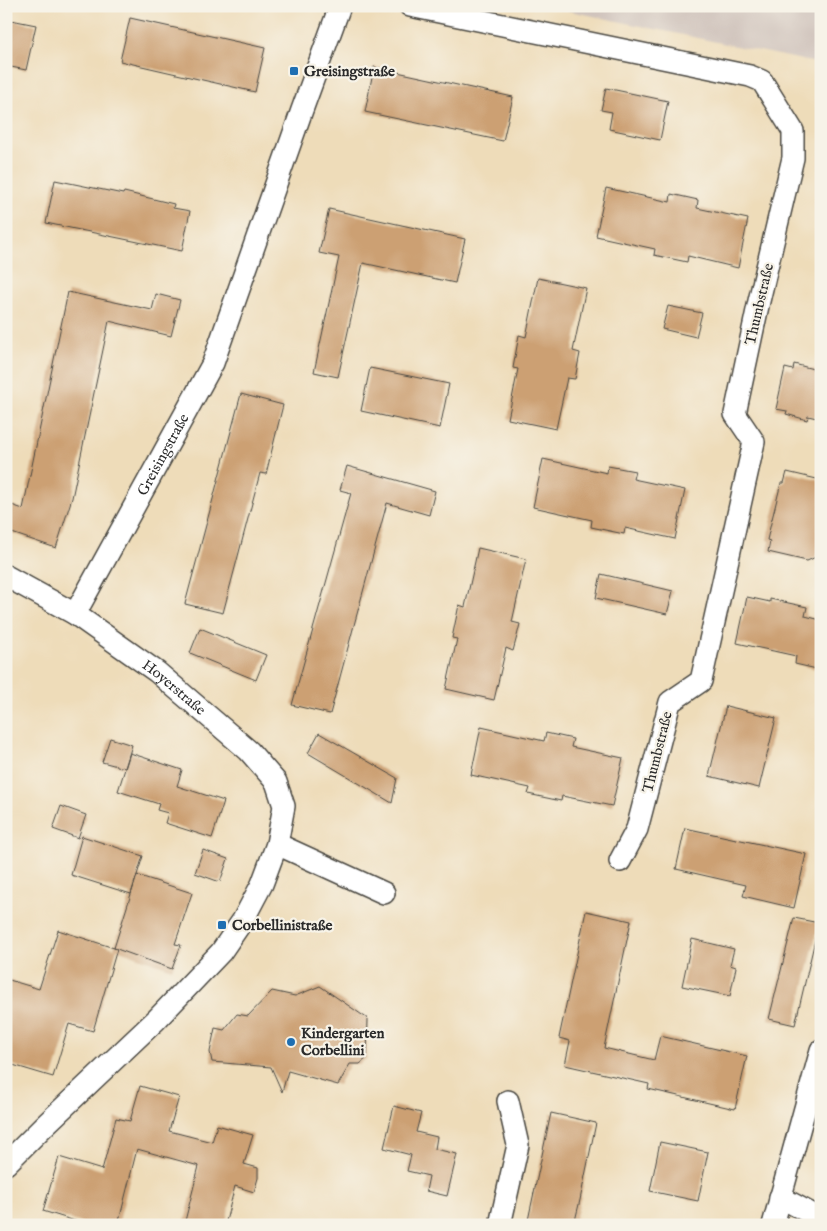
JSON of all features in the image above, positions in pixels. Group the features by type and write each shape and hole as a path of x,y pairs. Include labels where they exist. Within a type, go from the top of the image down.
{"street":[{"name":"Greisingstraße","path":"75,614 213,362 340,6"},
{"name":"Thumbstraße","path":"410,6 750,76 762,81 793,132 793,158 759,301 735,414 754,442 701,680 670,702 637,830 620,861"},
{"name":"Hoyerstraße","path":"6,576 75,614 157,672 249,751 276,782 284,806 276,844"},
{"path":"6,1164 156,1020 221,952 243,920 262,884 276,844 384,893"},
{"path":"773,1225 821,1050"},
{"path":"500,1225 518,1145 508,1101"},
{"path":"780,1197 821,1219"}],"shaded area":[{"path":"546,6 821,6 821,64"}],"building":[{"path":"130,18 265,48 255,92 120,61"},
{"path":"6,19 36,25 26,70 6,66"},
{"path":"374,67 513,97 503,141 365,112"},
{"path":"606,88 668,101 660,140 609,129 612,112 601,110"},
{"path":"55,180 123,194 124,192 174,204 173,208 190,211 182,251 46,223"},
{"path":"606,188 670,202 671,194 698,200 697,208 748,219 738,268 688,256 687,262 654,255 655,249 596,236"},
{"path":"329,209 465,239 455,283 363,263 338,377 314,372 339,257 319,253"},
{"path":"538,278 586,288 573,351 580,353 575,379 567,378 556,429 508,419 518,369 513,368 519,335 526,337"},
{"path":"68,292 152,310 156,294 180,300 171,336 109,321 72,498 56,548 6,531 6,503 23,509"},
{"path":"668,306 702,313 696,337 662,329"},
{"path":"794,364 821,371 821,419 808,416 807,420 786,414 787,411 776,409 785,368 793,370"},
{"path":"370,368 449,384 440,428 361,411"},
{"path":"241,394 283,405 266,474 260,473 223,613 185,604"},
{"path":"543,459 607,473 608,466 635,471 633,479 685,490 675,539 625,528 624,534 591,527 592,520 533,507"},
{"path":"347,466 435,491 429,515 387,503 330,714 292,705 351,493 340,490"},
{"path":"787,472 821,480 821,537 816,557 807,561 768,552 770,541 767,540 771,523 781,483 784,483"},
{"path":"478,548 526,559 512,622 520,624 513,651 506,648 494,700 446,689 457,639 452,638 459,605 465,607"},
{"path":"601,574 673,591 667,614 596,598"},
{"path":"747,597 770,602 770,599 807,607 805,616 821,620 821,670 795,664 796,656 737,643"},
{"path":"200,628 266,655 256,680 190,653"},
{"path":"726,706 776,718 759,788 709,776"},
{"path":"481,727 544,741 546,733 573,739 571,747 623,758 612,806 562,796 561,801 528,794 530,788 471,775"},
{"path":"319,733 397,778 392,803 308,753"},
{"path":"110,738 132,745 125,768 102,762"},
{"path":"130,753 182,770 177,786 224,801 212,838 165,823 168,813 157,810 159,804 118,791"},
{"path":"61,806 86,815 78,838 53,829"},
{"path":"685,828 806,854 794,908 743,896 746,885 676,869"},
{"path":"82,836 143,856 131,894 71,875"},
{"path":"203,850 228,859 220,882 195,873"},
{"path":"137,875 192,893 175,944 181,945 172,969 114,948"},
{"path":"586,911 631,921 604,1048 654,1060 660,1036 747,1056 735,1109 648,1089 649,1084 565,1065 570,1041 559,1038"},
{"path":"794,918 819,923 795,1025 769,1019"},
{"path":"58,930 117,949 93,1031 69,1024 53,1077 6,1063 6,979 39,989"},
{"path":"692,939 734,949 730,965 736,967 730,996 682,986"},
{"name":"Kindergarten Corbellini","path":"320,986 368,1019 367,1058 360,1064 350,1064 338,1085 288,1071 282,1092 271,1067 212,1062 210,1052 215,1028 224,1030 237,1014 248,1016 272,991 295,996"},
{"path":"140,1086 179,1097 169,1131 212,1142 217,1125 253,1135 244,1164 258,1168 258,1178 254,1192 235,1186 225,1225 184,1225 199,1166 137,1149 118,1225 88,1225 43,1211 59,1157 102,1170 116,1118 130,1121"},
{"path":"394,1106 421,1113 416,1132 437,1137 435,1149 457,1154 447,1196 426,1191 429,1176 407,1171 411,1155 384,1148"},
{"path":"551,1113 596,1123 580,1200 574,1225 527,1225"},
{"path":"660,1142 708,1152 698,1201 650,1191"}],"place":[{"name":"Greisingstraße","path":"294,71"},
{"name":"Corbellinistraße","path":"222,925"},
{"name":"Kindergarten Corbellini","path":"291,1042"}]}
